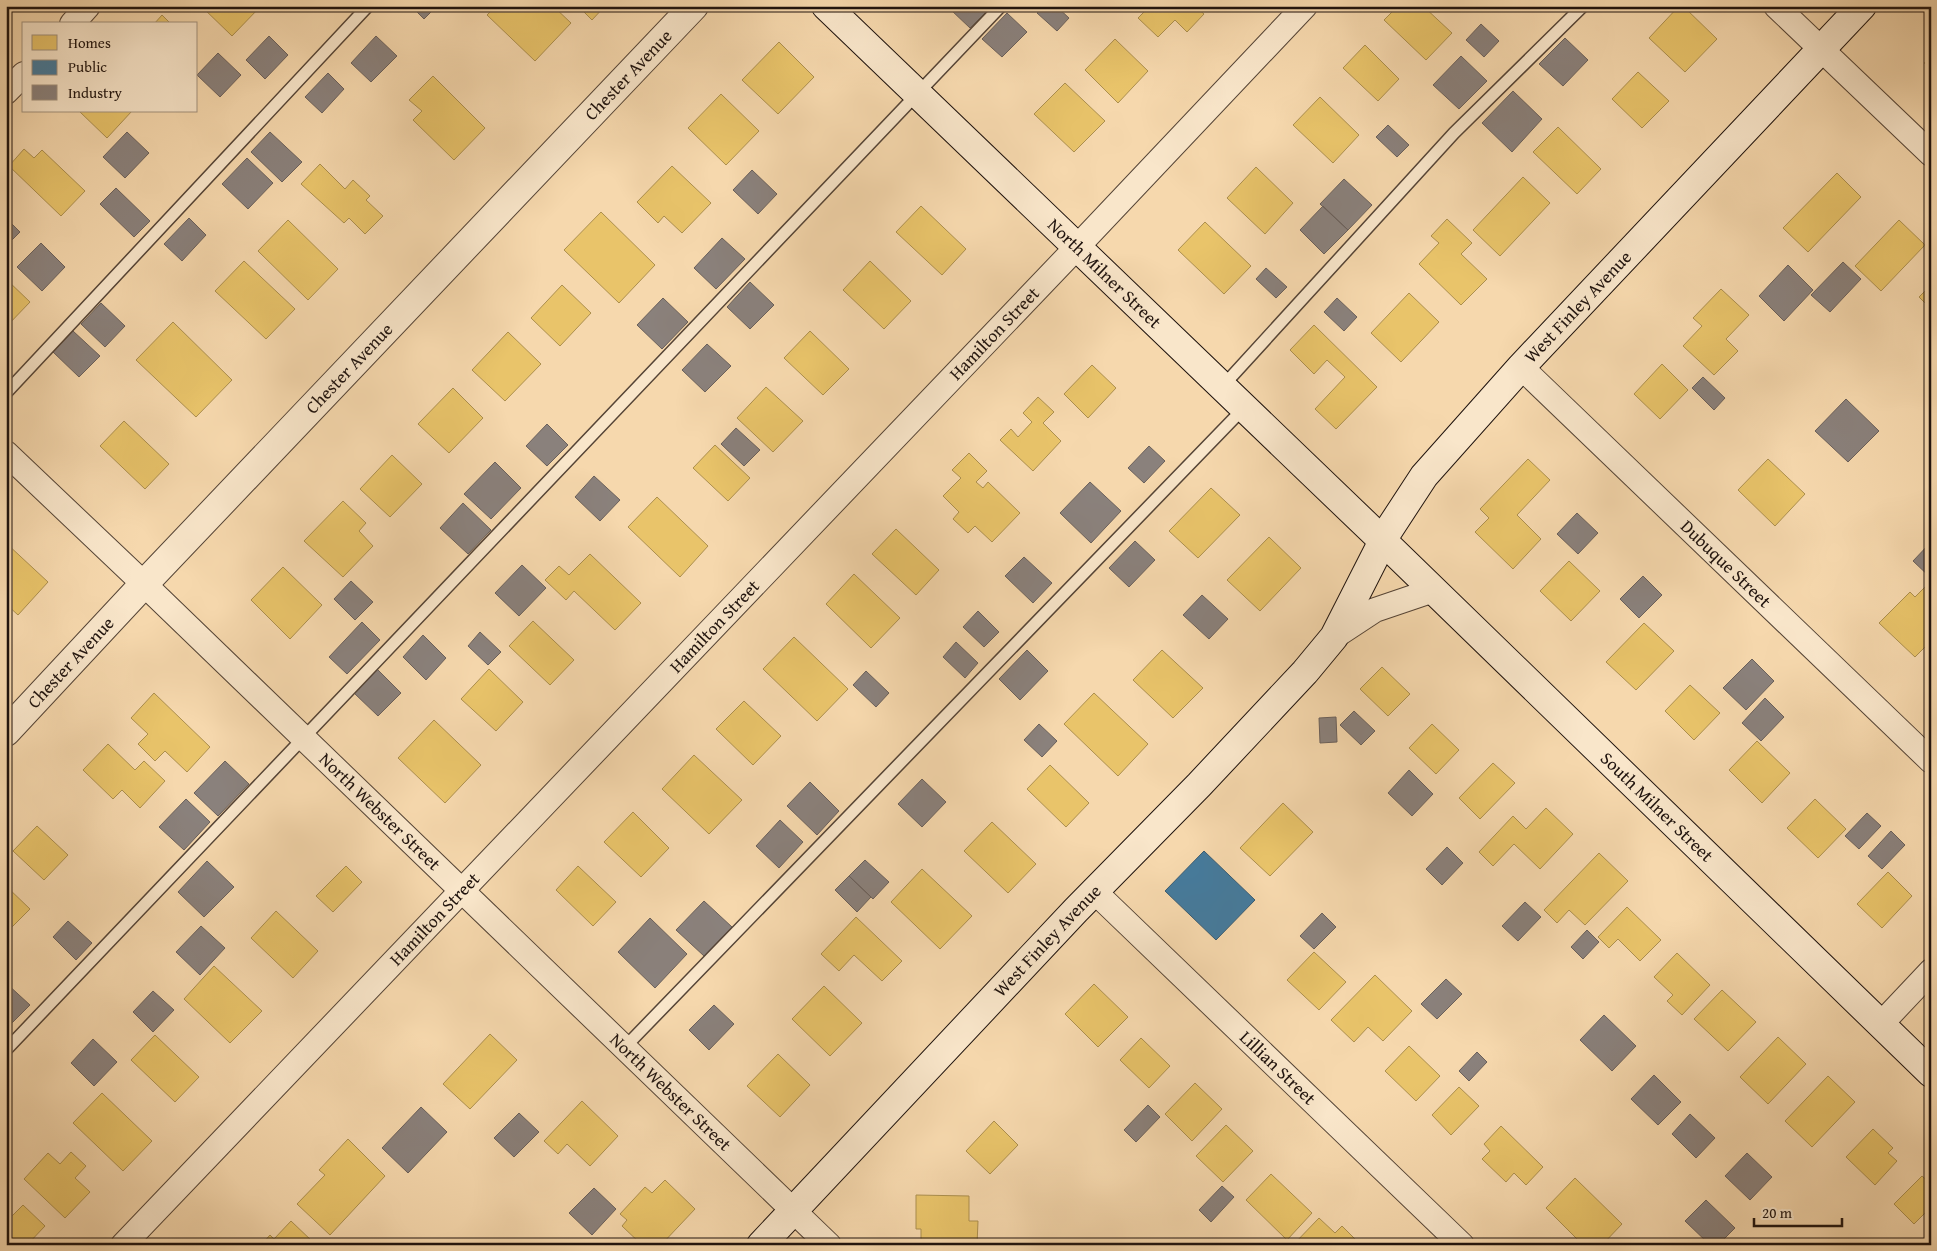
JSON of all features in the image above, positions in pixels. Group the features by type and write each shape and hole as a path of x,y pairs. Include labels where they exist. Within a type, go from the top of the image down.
{"main road":[{"name":"Chester Avenue","path":"6,732 144,584 694,6"},
{"name":"North Milner Street","path":"826,6 1383,541"},
{"name":"West Finley Avenue","path":"761,1245 795,1211 923,1071 1094,891 1212,771 1304,672 1334,637 1383,541 1424,476 1521,366 1862,6"},
{"name":"South Milner Street","path":"1383,541 1931,1073"}],"street":[{"path":"74,22 88,6"},
{"name":"Hamilton Street","path":"123,1245 1305,6"},
{"path":"1776,6 1931,154"},
{"path":"6,92 22,76"},
{"name":"Dubuque Street","path":"1521,366 1931,761"},
{"name":"North Webster Street","path":"6,453 829,1245"},
{"name":"West Finley Avenue","path":"1334,637 1375,610 1434,590"},
{"name":"Lillian Street","path":"1094,891 1462,1245"},
{"path":"1881,1024 1931,971"}],"lane":[{"path":"6,393 368,6"},
{"path":"6,1050 1001,6"},
{"path":"1222,387 1454,133 1583,6"},
{"path":"624,1047 1244,408"}],"building: Homes":[{"path":"201,6 260,6 260,7 232,36"},
{"path":"496,6 553,6 571,23 535,61 487,15"},
{"path":"578,6 605,6 592,20"},
{"path":"1150,6 1195,6 1204,14 1187,32 1175,20 1158,37 1138,18"},
{"path":"1398,6 1423,6 1452,33 1426,60 1384,20"},
{"path":"1679,6 1683,6 1717,39 1685,72 1649,38"},
{"path":"162,15 169,22 156,22"},
{"path":"1115,39 1148,71 1118,103 1085,70"},
{"path":"779,42 814,77 778,114 742,80"},
{"path":"1365,45 1399,79 1378,101 1343,68"},
{"path":"1931,56 1931,70 1924,63"},
{"path":"1638,72 1669,101 1642,128 1612,99"},
{"path":"433,76 485,128 454,160 413,120 422,111 409,100"},
{"path":"1065,83 1105,121 1074,152 1034,114"},
{"path":"721,94 759,131 726,165 688,128"},
{"path":"1320,97 1359,135 1333,163 1293,125"},
{"path":"80,112 131,112 107,138"},
{"path":"1558,127 1601,169 1577,194 1533,152"},
{"path":"24,149 34,158 42,150 85,191 61,216 9,166"},
{"path":"320,164 345,189 353,180 370,196 366,200 383,216 365,234 349,218 344,223 301,184"},
{"path":"672,166 711,203 682,233 664,216 658,223 637,202"},
{"path":"1256,167 1293,203 1265,234 1227,198"},
{"path":"1837,173 1861,197 1808,252 1783,228"},
{"path":"1523,177 1550,203 1500,256 1473,230"},
{"path":"921,206 966,249 942,275 896,232"},
{"path":"601,212 655,265 619,303 564,250"},
{"path":"1447,219 1472,243 1461,254 1487,279 1461,305 1419,264 1439,243 1431,236"},
{"path":"288,220 338,269 308,300 258,251"},
{"path":"1899,220 1925,245 1881,291 1855,266"},
{"path":"1205,222 1251,266 1224,294 1178,250"},
{"path":"244,261 295,309 266,339 215,291"},
{"path":"870,261 911,301 884,329 843,290"},
{"path":"6,279 30,302 6,327"},
{"path":"562,285 591,313 560,346 531,318"},
{"path":"1931,285 1931,309 1919,297"},
{"path":"1721,289 1749,315 1726,339 1738,351 1714,375 1683,346 1702,326 1693,318"},
{"path":"1409,293 1439,322 1401,362 1371,333"},
{"path":"173,322 232,380 196,417 136,360"},
{"path":"1314,325 1377,387 1336,429 1315,409 1345,377 1327,360 1314,374 1290,350"},
{"path":"810,331 849,369 823,395 784,358"},
{"path":"508,332 541,364 505,401 472,370"},
{"path":"1662,364 1688,390 1660,419 1634,394"},
{"path":"1092,365 1116,388 1088,418 1064,394"},
{"path":"766,387 803,421 773,452 737,418"},
{"path":"453,388 483,418 449,453 418,424"},
{"path":"1038,397 1054,412 1043,423 1061,441 1033,471 1000,440 1011,429 1018,437 1032,422 1023,413"},
{"path":"124,421 169,464 145,489 100,446"},
{"path":"715,445 750,478 728,501 693,468"},
{"path":"969,453 987,471 976,482 983,488 988,482 1020,513 992,542 975,526 968,533 953,519 959,512 943,496 961,478 952,470"},
{"path":"392,455 422,484 390,517 360,489"},
{"path":"1528,459 1550,480 1517,515 1541,539 1513,569 1475,532 1489,518 1480,509"},
{"path":"1768,459 1805,494 1775,526 1738,490"},
{"path":"1211,488 1240,515 1198,558 1169,531"},
{"path":"657,497 708,546 680,577 628,527"},
{"path":"343,501 366,523 359,531 373,546 343,577 304,541"},
{"path":"896,529 939,570 916,595 872,554"},
{"path":"1269,537 1301,568 1260,611 1227,580"},
{"path":"6,543 48,582 18,615 6,604"},
{"path":"590,554 641,603 615,630 574,591 566,600 545,580 559,566 569,575"},
{"path":"1569,561 1600,591 1571,621 1540,591"},
{"path":"283,567 322,605 290,639 251,600"},
{"path":"854,574 900,618 871,648 826,604"},
{"path":"1927,585 1931,589 1931,606 1928,609 1931,612 1931,641 1915,657 1879,623 1910,592 1915,597"},
{"path":"533,621 574,660 550,685 509,646"},
{"path":"1644,623 1674,651 1636,690 1606,662"},
{"path":"794,637 848,689 817,721 763,669"},
{"path":"1162,650 1203,688 1173,718 1133,680"},
{"path":"1382,667 1410,694 1388,716 1360,689"},
{"path":"489,669 523,702 496,731 461,699"},
{"path":"1690,685 1720,713 1694,740 1665,711"},
{"path":"154,693 210,747 187,772 165,751 155,761 138,744 148,734 131,718"},
{"path":"1094,693 1148,744 1118,776 1064,724"},
{"path":"744,701 781,736 753,765 716,729"},
{"path":"434,720 481,765 445,803 398,758"},
{"path":"1432,724 1459,750 1436,774 1409,748"},
{"path":"1757,741 1790,773 1762,803 1729,770"},
{"path":"108,744 135,770 144,761 165,781 140,808 122,790 113,799 83,770"},
{"path":"694,755 742,800 709,834 662,789"},
{"path":"1493,763 1515,783 1480,819 1459,798"},
{"path":"1050,765 1089,803 1066,827 1027,789"},
{"path":"1815,799 1846,829 1818,858 1787,828"},
{"path":"1283,803 1313,832 1270,876 1240,848"},
{"path":"1546,808 1573,834 1540,869 1514,844 1493,866 1479,852 1513,816 1526,829"},
{"path":"633,812 669,848 641,877 604,842"},
{"path":"992,822 1036,864 1008,893 964,851"},
{"path":"37,826 68,855 44,880 13,851"},
{"path":"1599,853 1628,881 1585,925 1569,910 1557,923 1544,910"},
{"path":"346,866 362,882 333,912 316,896"},
{"path":"578,866 616,902 593,926 556,890"},
{"path":"922,869 972,916 940,949 891,902"},
{"path":"1888,872 1912,896 1882,928 1857,904"},
{"path":"6,886 30,909 6,933"},
{"path":"1627,907 1661,940 1640,961 1618,939 1609,948 1598,937"},
{"path":"276,911 318,951 293,978 251,938"},
{"path":"856,917 902,961 882,981 854,955 839,971 821,954"},
{"path":"1314,952 1346,982 1319,1010 1287,980"},
{"path":"1677,953 1710,985 1682,1015 1667,1001 1673,995 1654,977"},
{"path":"214,966 262,1011 230,1043 184,999"},
{"path":"1375,975 1412,1011 1383,1041 1368,1027 1354,1042 1331,1020"},
{"path":"1094,984 1128,1017 1098,1047 1065,1014"},
{"path":"824,986 862,1023 830,1056 792,1019"},
{"path":"1722,990 1756,1022 1728,1051 1694,1019"},
{"path":"490,1034 517,1060 470,1109 443,1084"},
{"path":"155,1035 199,1077 175,1102 131,1060"},
{"path":"1778,1037 1806,1064 1768,1104 1740,1077"},
{"path":"1141,1038 1170,1066 1149,1088 1120,1060"},
{"path":"1409,1046 1440,1076 1416,1101 1385,1071"},
{"path":"778,1054 810,1085 780,1117 747,1086"},
{"path":"1828,1076 1855,1102 1812,1147 1785,1121"},
{"path":"1195,1083 1222,1109 1192,1141 1165,1114"},
{"path":"1459,1087 1479,1106 1451,1135 1432,1115"},
{"path":"102,1093 152,1141 123,1171 73,1123"},
{"path":"582,1101 618,1136 590,1166 567,1144 558,1154 544,1141"},
{"path":"994,1121 1018,1145 990,1174 966,1151"},
{"path":"1226,1125 1253,1151 1223,1182 1196,1156"},
{"path":"1501,1126 1543,1167 1526,1185 1514,1173 1506,1182 1482,1159 1490,1151 1484,1144"},
{"path":"1873,1129 1893,1148 1888,1153 1897,1161 1875,1185 1846,1157"},
{"path":"348,1139 385,1176 330,1235 297,1204 325,1175 319,1170"},
{"path":"71,1152 86,1166 75,1178 90,1192 65,1218 24,1179 48,1153 60,1164"},
{"path":"1271,1174 1312,1213 1287,1240 1246,1200"},
{"path":"1922,1176 1931,1184 1931,1207 1914,1224 1894,1204"},
{"path":"1575,1178 1622,1224 1602,1245 1583,1245 1546,1208"},
{"path":"665,1180 695,1209 661,1245 642,1245 622,1226 627,1220 620,1214 645,1187 652,1193"},
{"path":"916,1195 969,1196 969,1221 978,1221 977,1245 921,1244 921,1229 916,1229"},
{"path":"23,1205 45,1226 27,1245 6,1245 6,1222"},
{"path":"1319,1218 1335,1233 1342,1226 1356,1240 1351,1245 1293,1245"},
{"path":"291,1221 313,1242 311,1245 261,1245 270,1235 274,1239"}],"building: Public":[{"path":"1204,851 1255,900 1216,940 1165,891"}],"building: Industry":[{"path":"411,6 437,6 424,19"},
{"path":"954,6 992,6 970,28 951,10"},
{"path":"1044,6 1056,6 1069,18 1057,31 1037,13"},
{"path":"1007,13 1027,32 1002,57 982,39"},
{"path":"1481,24 1499,41 1484,57 1466,40"},
{"path":"269,36 288,55 265,79 246,60"},
{"path":"376,36 397,56 371,82 351,63"},
{"path":"1565,38 1588,60 1563,86 1539,64"},
{"path":"218,53 241,75 220,97 198,74"},
{"path":"1461,56 1487,81 1459,109 1433,85"},
{"path":"328,73 344,89 322,113 305,97"},
{"path":"1513,91 1542,119 1512,152 1482,123"},
{"path":"1388,125 1409,145 1397,157 1376,137"},
{"path":"127,132 149,153 125,178 103,157"},
{"path":"270,132 302,162 282,182 251,152"},
{"path":"247,158 273,183 248,209 222,184"},
{"path":"752,170 777,194 758,214 733,190"},
{"path":"1344,179 1372,205 1348,230 1320,204"},
{"path":"116,188 150,221 134,237 100,204"},
{"path":"1323,206 1348,230 1324,254 1300,230"},
{"path":"6,218 20,232 6,246"},
{"path":"189,218 206,235 182,261 164,244"},
{"path":"722,238 745,259 716,289 694,268"},
{"path":"41,243 65,267 42,291 17,267"},
{"path":"1843,262 1861,279 1830,312 1811,295"},
{"path":"1788,265 1813,290 1784,321 1759,296"},
{"path":"1266,268 1287,287 1276,298 1256,279"},
{"path":"750,282 774,305 750,329 727,307"},
{"path":"663,298 688,322 662,349 637,325"},
{"path":"1337,298 1357,317 1344,331 1324,312"},
{"path":"101,303 125,326 105,347 81,324"},
{"path":"73,331 100,356 79,377 53,352"},
{"path":"707,344 731,366 705,392 682,370"},
{"path":"1703,377 1725,398 1714,410 1692,388"},
{"path":"1846,399 1879,431 1848,462 1815,431"},
{"path":"547,424 568,445 547,466 526,446"},
{"path":"736,428 760,450 744,466 721,444"},
{"path":"1149,446 1165,461 1144,483 1128,468"},
{"path":"495,462 521,488 491,519 464,494"},
{"path":"594,476 620,500 600,521 575,497"},
{"path":"1090,482 1121,511 1091,543 1060,513"},
{"path":"463,503 491,530 468,554 440,528"},
{"path":"1577,513 1598,533 1578,554 1557,534"},
{"path":"1135,541 1155,560 1129,587 1109,568"},
{"path":"1931,542 1931,578 1913,561"},
{"path":"1024,557 1052,583 1033,603 1005,576"},
{"path":"522,565 546,588 519,616 495,593"},
{"path":"1643,576 1662,595 1639,618 1620,599"},
{"path":"351,581 373,602 355,620 334,599"},
{"path":"1202,595 1228,619 1209,639 1183,615"},
{"path":"978,611 999,632 984,647 963,627"},
{"path":"362,622 380,640 347,674 329,657"},
{"path":"480,632 501,652 488,665 468,646"},
{"path":"423,635 446,658 426,680 403,657"},
{"path":"956,642 978,663 965,678 943,657"},
{"path":"1027,650 1048,671 1020,700 999,679"},
{"path":"1752,659 1774,681 1746,710 1723,688"},
{"path":"377,669 401,693 378,716 354,693"},
{"path":"866,671 889,693 876,707 853,685"},
{"path":"1765,698 1784,717 1761,741 1742,723"},
{"path":"1354,711 1375,731 1361,745 1340,725"},
{"path":"1336,717 1337,742 1320,743 1319,718"},
{"path":"1039,724 1057,741 1042,757 1024,740"},
{"path":"225,761 249,784 218,816 194,793"},
{"path":"1409,770 1433,794 1412,816 1388,793"},
{"path":"922,779 946,802 922,827 898,804"},
{"path":"810,782 839,811 817,835 787,806"},
{"path":"186,799 210,822 184,850 159,827"},
{"path":"1867,813 1881,826 1859,849 1845,836"},
{"path":"780,820 803,842 779,868 756,846"},
{"path":"1891,831 1905,845 1882,869 1868,856"},
{"path":"1447,847 1463,863 1442,885 1426,869"},
{"path":"865,860 889,882 873,899 849,876"},
{"path":"207,861 234,887 204,917 178,892"},
{"path":"849,876 871,897 857,912 835,890"},
{"path":"704,901 732,927 704,956 676,930"},
{"path":"1525,902 1541,917 1518,941 1502,926"},
{"path":"1322,913 1336,927 1314,949 1300,936"},
{"path":"650,918 687,954 655,988 618,952"},
{"path":"68,921 92,943 76,960 53,937"},
{"path":"201,926 225,948 200,975 176,952"},
{"path":"1587,930 1599,942 1583,959 1571,947"},
{"path":"1446,979 1462,994 1437,1019 1421,1004"},
{"path":"6,983 30,1005 6,1029"},
{"path":"153,991 174,1010 153,1032 133,1012"},
{"path":"714,1005 734,1024 709,1050 689,1030"},
{"path":"1604,1015 1636,1046 1612,1071 1580,1040"},
{"path":"93,1039 117,1062 94,1086 71,1063"},
{"path":"1477,1052 1487,1062 1469,1081 1459,1071"},
{"path":"1654,1075 1681,1102 1658,1125 1631,1099"},
{"path":"1148,1105 1160,1117 1136,1142 1124,1130"},
{"path":"421,1107 447,1132 408,1173 382,1148"},
{"path":"519,1113 539,1132 514,1157 494,1138"},
{"path":"1690,1114 1715,1138 1696,1158 1672,1134"},
{"path":"1747,1153 1772,1177 1750,1200 1725,1176"},
{"path":"1222,1186 1234,1197 1211,1222 1199,1210"},
{"path":"594,1188 616,1209 592,1235 569,1213"},
{"path":"1706,1200 1735,1228 1718,1245 1710,1245 1685,1221"}]}
